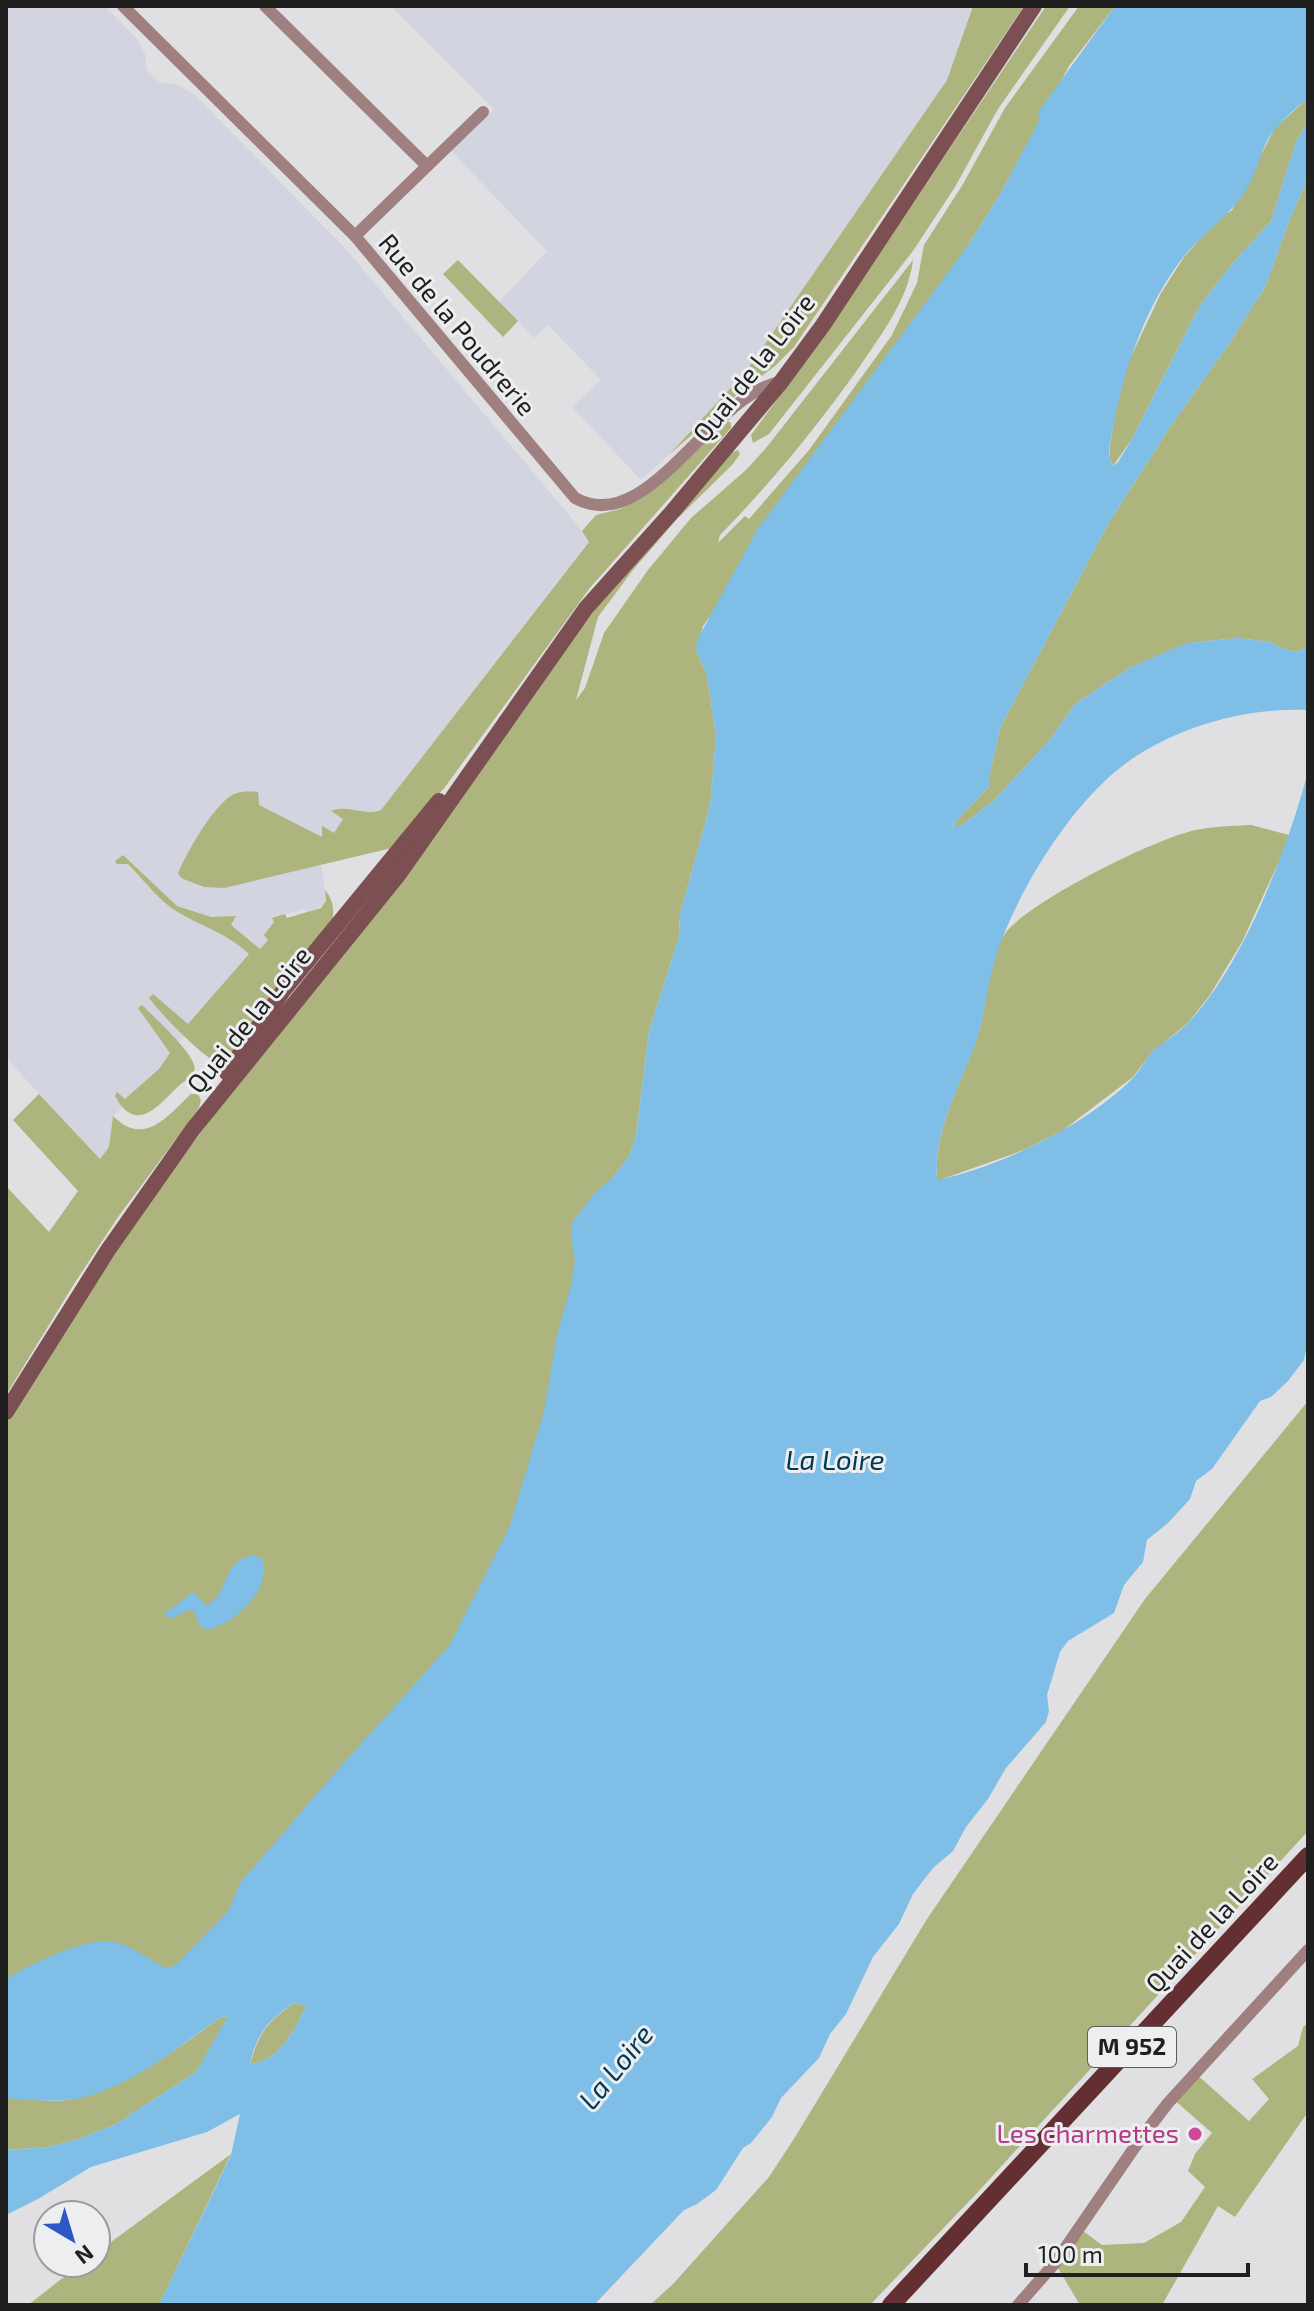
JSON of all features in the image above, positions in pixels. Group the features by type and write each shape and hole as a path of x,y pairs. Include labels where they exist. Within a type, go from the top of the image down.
{"main road":[{"name":"Quai de la Loire","path":"6,1412 108,1250 193,1129 399,874 586,608 673,511 781,382 823,325 1034,6"},
{"name":"Quai de la Loire","path":"891,2305 1308,1856"}],"street":[{"name":"Rue de la Poudrerie","path":"123,6 355,236 575,498 594,506 624,502 675,465 705,432 736,405 767,384 781,382"},
{"path":"265,6 427,166"},
{"path":"355,236 483,112"},
{"path":"1018,2305 1055,2263 1168,2103 1308,1950"}],"shaded area":[{"path":"6,6 105,6 138,40 146,56 146,69 160,83 176,84 195,95 345,248 590,540 381,810 321,863 326,897 324,905 308,912 303,909 273,918 276,931 178,1044 155,1077 113,1116 109,1147 100,1159 6,1058"},
{"path":"391,6 973,6 947,80 747,370 669,455 641,480 572,407 601,380 548,325 534,338 499,302 547,251 451,151 494,109"}],"green space":[{"path":"973,6 1024,6 794,347 669,455 747,370 947,80"},
{"path":"1046,6 1070,6 998,109 955,187 913,251 769,434 753,443 751,435 815,348"},
{"path":"1079,6 1115,6 1069,66 1002,191 969,244 703,626 696,650 707,675 716,736 710,806 680,914 679,937 649,1031 636,1136 629,1156 596,1193 565,1364 414,1840 39,2100 87,2096 111,2087 158,2061 221,2017 229,2016 196,2072 116,2124 48,2147 6,2150 6,1423 74,1313 153,1196 610,590 738,450 740,454 733,464 677,519 598,617 576,700 585,688 604,633 648,570 691,518 746,470 766,448 913,260 899,304 858,369 792,455 720,535 718,543 745,516 749,519 809,450 892,335 917,283 924,245 963,184 1005,108"},
{"path":"1308,98 1308,122 1296,142 1271,221 1231,265 1199,307 1132,439 1113,466 1110,445 1119,393 1128,363 1161,293 1184,257 1216,221 1232,210 1275,128"},
{"path":"1308,178 1308,646 1298,652 1270,642 1238,638 1188,643 1131,667 1075,704 1049,741 993,801 964,824 953,828 955,822 990,786 1000,728 1108,524 1265,287"},
{"path":"458,260 518,321 503,337 443,274"},
{"path":"728,421 731,428 589,589 445,787 392,848 224,888 204,887 181,878 178,873 200,833 221,805 235,794 258,792 259,805 322,837 322,826 334,833 343,819 331,811 381,810 589,542 582,531 596,515 620,509 638,500"},
{"path":"1251,825 1289,835 1242,942 1210,995 1188,1023 1152,1052 1133,1077 1062,1131 1024,1150 937,1181 943,1127 976,1041 994,958 1004,935 1038,906 1064,890 1153,845 1196,830"},
{"path":"123,855 177,906 211,917 236,916 231,925 260,949 268,940 264,935 274,922 272,918 285,914 287,918 321,908 326,901 325,890 330,897 332,922 224,1065 196,1047 149,998 153,994 188,1024 249,954 230,939 167,904 128,864 117,864 115,861"},
{"path":"142,1005 186,1051 195,1070 158,1106 141,1115 132,1114 115,1096 117,1092 125,1099 159,1069 170,1053 138,1008"},
{"path":"39,1094 100,1159 109,1147 113,1116 135,1129 146,1129 165,1119 191,1094 198,1094 201,1100 199,1108 118,1217 6,1395 6,1186 49,1232 78,1191 13,1120"},
{"path":"1308,1401 1308,1831 976,2194 870,2305 650,2305 673,2284 769,2177 927,1919 1145,1599"},
{"path":"294,2003 306,2006 285,2043 269,2057 250,2064 265,2029"},
{"path":"1308,2023 1308,2112 1235,2217 1218,2206 1162,2305 1080,2305 1055,2263 1079,2228 1102,2245 1144,2243 1181,2222 1205,2187 1188,2171 1195,2154 1212,2133 1172,2098 1195,2073 1249,2121 1269,2099 1252,2079 1298,2046 1303,2027"},
{"path":"231,2154 159,2305 28,2305 61,2279 112,2279 112,2241"}],"water":[{"name":"La Loire","path":"1115,6 1308,6 1308,98 1275,130 1244,193 1185,255 1160,293 1139,335 1118,402 1110,445 1113,466 1132,439 1199,307 1231,265 1271,221 1296,142 1308,122 1308,178 1265,287 1108,524 1000,728 990,786 953,827 964,824 993,801 1049,741 1075,704 1131,667 1187,643 1238,638 1270,642 1298,652 1308,646 1308,710 1236,716 1189,730 1125,764 1086,800 1050,847 1021,898 999,947 976,1042 943,1126 937,1180 988,1165 1067,1128 1114,1095 1133,1078 1151,1053 1189,1022 1209,998 1245,938 1276,870 1308,772 1308,1341 1304,1360 1271,1397 1260,1401 1212,1469 1196,1481 1190,1499 1147,1540 1143,1562 1124,1585 1114,1613 1068,1641 1060,1652 1047,1695 1049,1711 1046,1722 1006,1768 953,1851 933,1868 913,1894 899,1924 873,1957 846,2014 830,2034 819,2058 781,2098 772,2117 751,2143 743,2148 716,2190 684,2210 594,2305 159,2305 231,2155 240,2114 207,2132 91,2167 6,2215 6,2150 48,2147 116,2124 196,2072 228,2016 221,2017 136,2075 100,2093 44,2101 6,2098 6,1979 58,1953 103,1941 127,1946 165,1968 176,1965 229,1910 240,1883 449,1646 509,1528 544,1412 557,1335 575,1261 572,1223 629,1156 636,1136 649,1031 679,937 680,914 710,806 716,736 707,675 696,650 697,640 757,530 969,244 1002,191 1040,119 1038,112","holes":["294,2003 306,2006 278,2051 250,2064 260,2036 277,2015"]},
{"path":"253,1555 263,1560 261,1583 248,1604 228,1621 207,1630 200,1626 193,1610 167,1617 165,1613 194,1592 205,1605 211,1603 236,1563"}],"place":[{"name":"Les charmettes","path":"1195,2134"}]}
